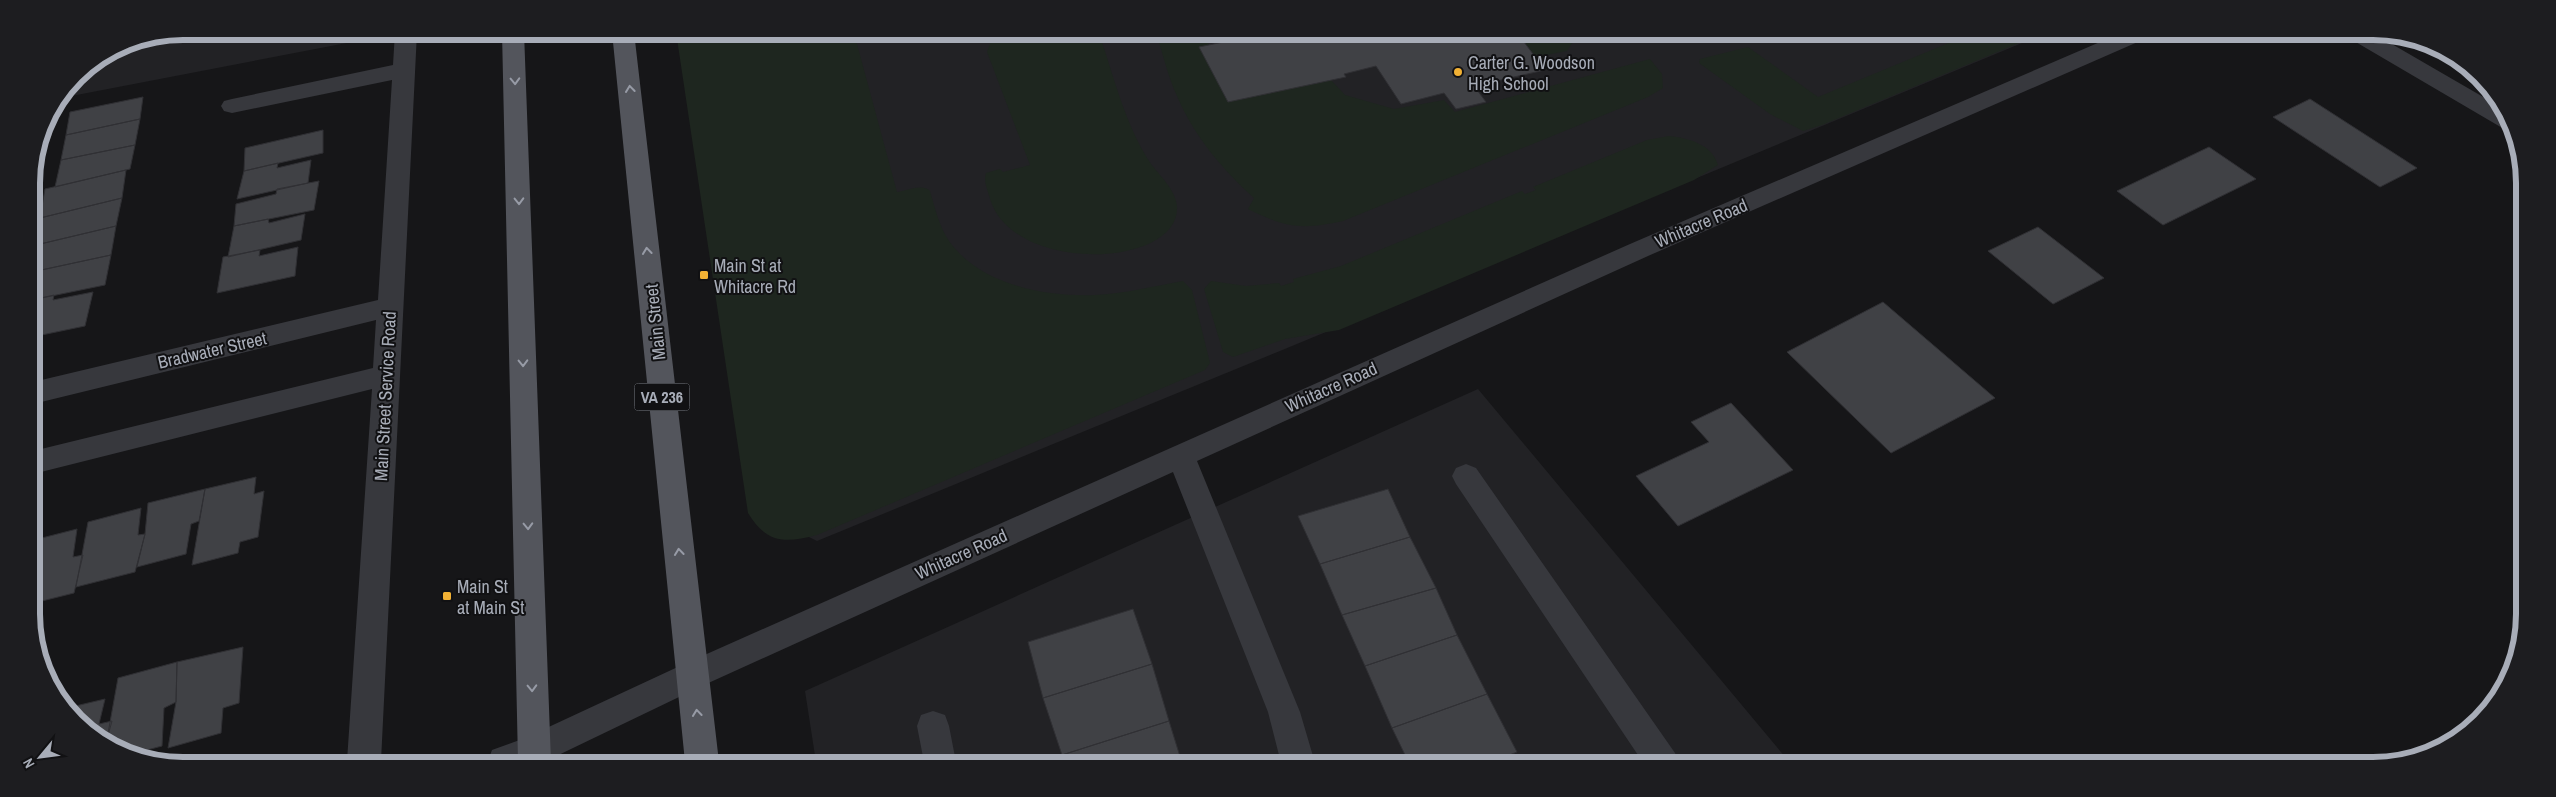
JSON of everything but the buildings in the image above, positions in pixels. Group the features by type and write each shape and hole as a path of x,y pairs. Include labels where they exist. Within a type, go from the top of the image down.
{"main road":[{"path":"513,40 534,756"},
{"name":"Main Street","path":"624,40 701,757"}],"street":[{"name":"Main Street Service Road","path":"364,757 406,40"},
{"name":"Whitacre Road","path":"534,756 693,675 1180,455 1639,250 2123,40"},
{"path":"2369,40 2499,116"},
{"path":"232,106 404,70"},
{"name":"Bradwater Street","path":"40,391 390,307"},
{"path":"40,460 386,375"},
{"path":"1180,455 1284,712 1296,757"},
{"path":"1466,476 1659,757"},
{"path":"933,726 939,757"}],"shaded area":[{"path":"362,40 70,96 82,82 104,64 129,51 165,41"},
{"path":"677,40 856,40 897,192 919,188 930,191 938,217 949,241 962,256 978,268 996,278 1015,285 1056,294 1106,294 1183,281 1192,290 1210,363 1205,370 817,535 786,540 778,539 762,531 748,513"},
{"path":"691,40 2029,40 817,541 761,513"},
{"path":"991,40 1101,40 1134,133 1151,164 1170,188 1176,200 1177,206 1171,227 1153,242 1126,251 1094,254 1060,251 1029,241 1005,224 990,199 985,183 986,173 1000,169 1003,172 1030,165 987,52"},
{"path":"1158,40 1206,40 1209,45 1199,47 1228,102 1331,80 1345,95 1394,109 1444,100 1455,112 1650,59 1662,74 1663,88 1648,97 1343,221 1316,226 1294,226 1273,220 1248,209 1254,198 1220,164 1200,138 1184,111 1171,81"},
{"path":"1523,40 1574,40 1567,51 1536,57"},
{"path":"1956,40 2026,40 1822,125 1803,131 1770,114 1699,63 1700,59 1748,47 1818,97"},
{"path":"1669,136 1684,138 1705,147 1715,158 1718,165 1694,180 1339,330 1285,339 1233,357 1223,352 1204,289 1211,281 1246,286 1279,283 1281,286 1294,282 1293,279 1341,266 1522,191 1525,194 1536,190 1533,187 1647,140"},
{"path":"1478,389 1785,757 815,757 805,691"}],"place":[{"name":"Carter G. Woodson High School","path":"1458,72"},
{"name":"Main St at Whitacre Rd","path":"704,275"},
{"name":"Main St at Main St","path":"447,596"}]}
